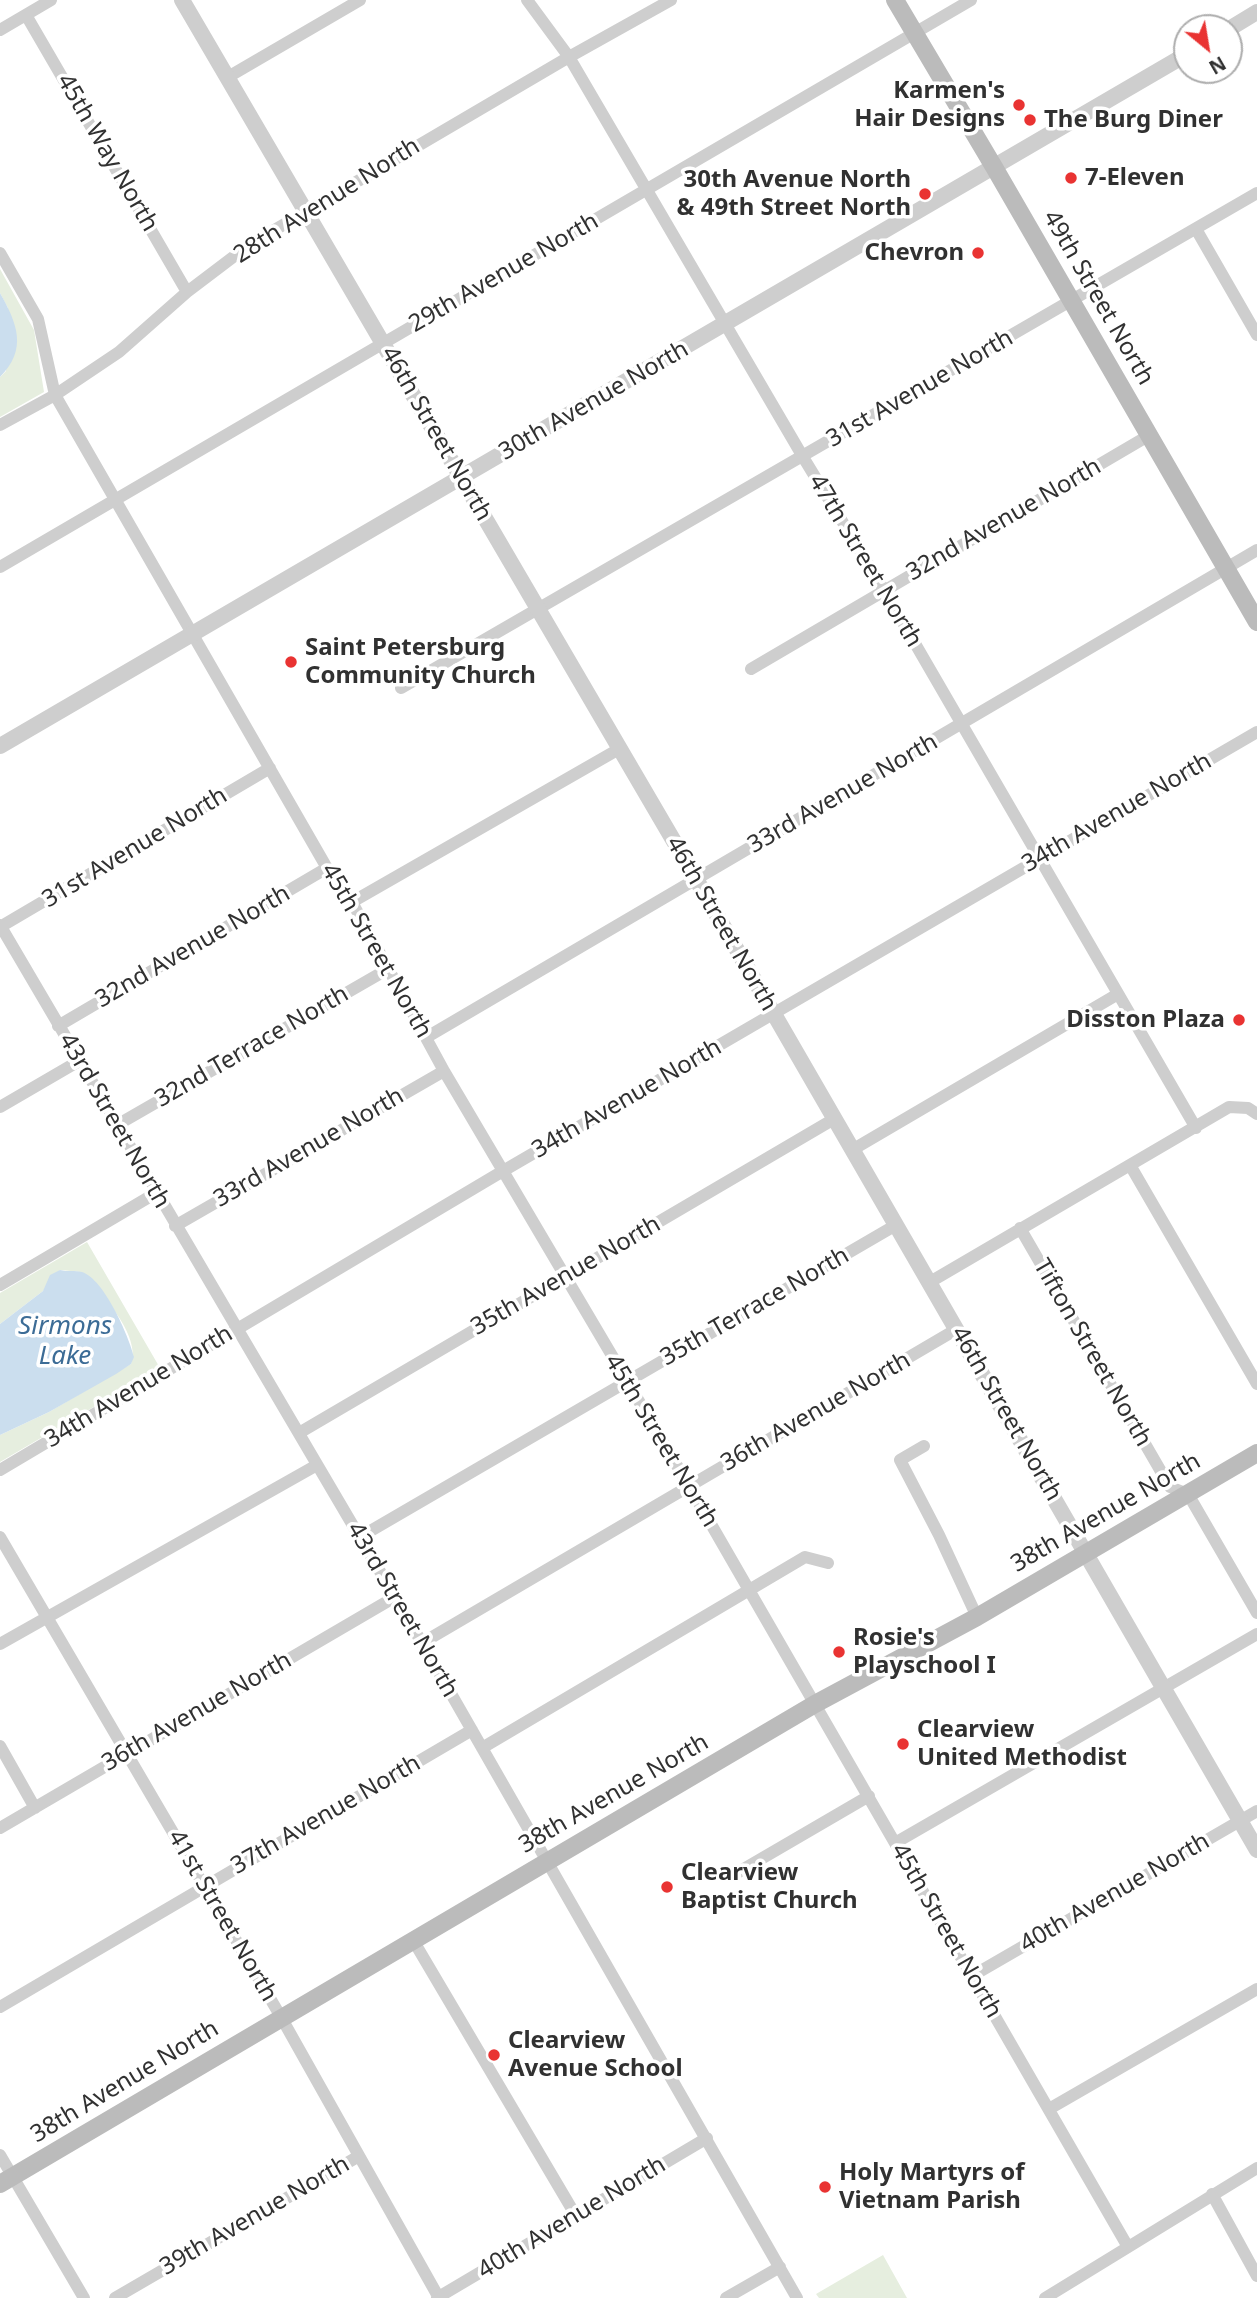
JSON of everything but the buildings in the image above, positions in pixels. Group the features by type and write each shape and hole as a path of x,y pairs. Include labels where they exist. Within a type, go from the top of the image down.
{"main road":[{"name":"49th Street North","path":"895,0 1257,622"},
{"name":"38th Avenue North","path":"6,2181 815,1704 977,1617 1257,1453"}],"street":[{"path":"0,30 51,0"},
{"name":"46th Street North","path":"182,0 696,879 1257,1850"},
{"path":"228,77 360,0"},
{"name":"47th Street North","path":"527,0 569,57 884,590 1196,1128"},
{"name":"28th Avenue North","path":"0,425 55,395 119,352 187,292 249,245 671,0"},
{"name":"29th Avenue North","path":"0,567 971,0"},
{"name":"45th Way North","path":"26,15 187,292"},
{"name":"30th Avenue North","path":"0,746 1173,62"},
{"name":"31st Avenue North","path":"401,688 1257,192"},
{"path":"1196,229 1257,335"},
{"name":"45th Street North","path":"0,253 38,319 55,395 327,868 352,902 444,1071 689,1486 1128,2247"},
{"name":"32nd Avenue North","path":"751,669 1148,436"},
{"name":"33rd Avenue North","path":"427,1037 1257,550"},
{"name":"34th Avenue North","path":"0,1470 503,1171 1257,732"},
{"path":"352,902 619,749"},
{"name":"31st Avenue North","path":"0,927 270,768"},
{"name":"32nd Avenue North","path":"58,1026 327,868"},
{"name":"43rd Street North","path":"0,927 422,1643 797,2298"},
{"name":"32nd Terrace North","path":"117,1125 388,969"},
{"path":"852,1150 1118,994"},
{"path":"0,1107 79,1061"},
{"name":"33rd Avenue North","path":"175,1226 444,1071"},
{"path":"930,1282 1229,1107 1253,1111"},
{"name":"35th Avenue North","path":"299,1433 834,1119"},
{"path":"1130,1166 1257,1384"},
{"path":"0,1285 156,1193"},
{"name":"35th Terrace North","path":"360,1538 896,1225"},
{"name":"Tifton Street North","path":"1020,1228 1170,1487 1188,1494 1257,1613"},
{"name":"36th Avenue North","path":"422,1643 957,1329"},
{"path":"925,1446 900,1460 977,1617"},
{"path":"0,1644 317,1465"},
{"name":"41st Street North","path":"0,1537 281,2017 438,2298"},
{"path":"482,1748 805,1557 828,1563"},
{"name":"36th Avenue North","path":"0,1828 395,1597"},
{"path":"895,1843 1257,1634"},
{"name":"37th Avenue North","path":"0,2007 471,1730"},
{"path":"0,1746 35,1808"},
{"path":"730,1877 869,1796"},
{"name":"40th Avenue North","path":"972,1976 1257,1811"},
{"path":"413,1940 576,2216"},
{"path":"1049,2109 1257,1989"},
{"name":"40th Avenue North","path":"438,2298 707,2138"},
{"path":"0,2155 6,2181 84,2298"},
{"name":"39th Avenue North","path":"115,2298 359,2155"},
{"path":"1045,2298 1257,2168"},
{"path":"1212,2194 1257,2276"},
{"path":"726,2298 780,2267"}],"green space":[{"path":"0,269 34,330 44,392 0,417 0,377 6,371 8,308 0,293"},
{"path":"87,1242 160,1368 0,1462 0,1435 49,1412 131,1364 131,1340 125,1328 108,1302 81,1272 60,1270 43,1291 0,1324 0,1293"},
{"path":"883,2255 907,2298 819,2298 816,2294"}],"water":[{"path":"0,293 15,325 17,346 9,367 0,377"},
{"name":"Sirmons Lake","path":"60,1270 82,1272 99,1285 121,1323 134,1357 131,1364 116,1374 49,1412 0,1435 0,1324 43,1291 50,1275"}],"place":[{"name":"Karmen's Hair Designs","path":"1019,105"},
{"name":"The Burg Diner","path":"1030,120"},
{"name":"7-Eleven","path":"1071,178"},
{"name":"30th Avenue North & 49th Street North","path":"925,194"},
{"name":"Chevron","path":"978,253"},
{"name":"Saint Petersburg Community Church","path":"291,662"},
{"name":"Disston Plaza","path":"1239,1020"},
{"name":"Rosie's Playschool I","path":"839,1652"},
{"name":"Clearview United Methodist","path":"903,1744"},
{"name":"Clearview Baptist Church","path":"667,1887"},
{"name":"Clearview Avenue School","path":"494,2055"},
{"name":"Holy Martyrs of Vietnam Parish","path":"825,2187"}]}
